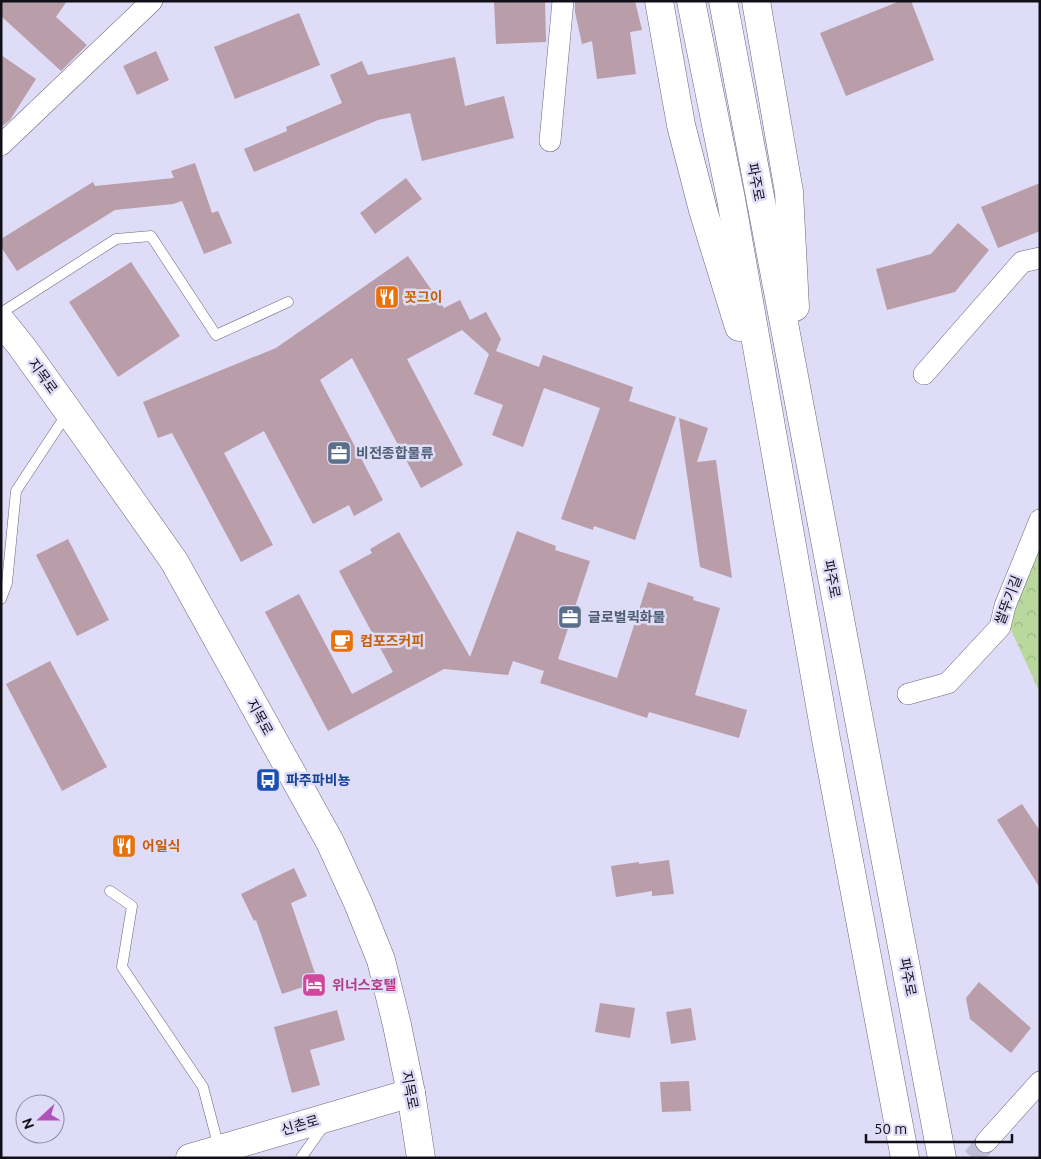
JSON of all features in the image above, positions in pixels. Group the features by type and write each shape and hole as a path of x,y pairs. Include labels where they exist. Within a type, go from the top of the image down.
{"main road":[{"path":"659,1 681,125 703,210 771,429"},
{"name":"파주로","path":"691,1 731,199 790,541 905,1158"},
{"name":"파주로","path":"723,1 942,1158"},
{"path":"756,1 789,192 799,404"},
{"name":"지목로","path":"1,321 22,347 174,561 330,842 358,903 381,960 411,1093 421,1158"},
{"name":"신촌로","path":"190,1158 411,1093"}],"street":[{"path":"1,145 152,1"},
{"path":"550,141 563,1"},
{"path":"924,374 1022,262 1040,258"},
{"name":"쌀뚜기길","path":"908,694 948,683 1000,627 1006,606 1040,520"},
{"path":"986,1142 1040,1082"}],"lane":[{"path":"1,312 116,239 151,236 216,335 288,302"},
{"path":"1,599 7,583 16,491 68,411"},
{"path":"110,891 132,906 122,967 203,1087 219,1149"},
{"path":"301,1158 330,1117"}],"green space":[{"path":"1040,540 1040,693 1007,621"}],"building":[{"path":"1,1 67,1 56,17 87,45 61,71 1,16"},
{"path":"494,1 545,1 546,42 496,44"},
{"path":"575,1 635,1 642,30 630,32 636,74 597,79 592,41 582,44 575,12"},
{"path":"900,1 911,1 934,60 846,96 820,33"},
{"path":"299,13 320,65 235,99 214,47"},
{"path":"156,51 169,80 137,95 123,66"},
{"path":"1,55 36,79 10,120 1,127"},
{"path":"455,57 465,106 504,96 514,138 422,161 410,113 378,120 254,172 244,149 287,131 286,127 342,103 330,75 362,61 368,75"},
{"path":"195,163 212,213 218,211 232,243 204,254 182,201 173,204 115,210 17,271 1,247 1,239 93,182 95,186 174,178 171,171"},
{"path":"406,178 422,199 375,234 360,213"},
{"path":"1040,183 1040,231 998,248 981,207"},
{"path":"958,223 989,250 955,292 887,310 876,269 931,254"},
{"path":"408,256 444,308 460,300 470,320 486,312 501,339 496,351 539,367 543,355 633,387 629,401 676,417 635,540 594,526 593,530 561,519 600,408 544,388 523,447 492,435 503,405 474,394 489,354 462,330 407,359 463,465 421,488 352,358 320,380 383,500 354,516 349,505 313,524 264,431 224,453 273,545 241,562 172,433 158,438 143,402 276,348"},
{"path":"131,262 180,336 118,377 69,302"},
{"path":"679,418 708,428 697,462 716,460 732,578 700,567"},
{"path":"517,531 556,546 555,550 590,561 558,659 617,678 648,582 694,597 693,600 720,608 695,695 747,710 739,738 649,712 647,718 540,683 544,671 513,661 508,675 444,669 328,731 265,612 299,594 352,694 393,672 339,571 372,553 370,549 399,532 470,657"},
{"path":"68,539 109,620 77,636 36,555"},
{"path":"50,661 107,767 62,791 6,684"},
{"path":"1022,804 1040,831 1040,888 997,820"},
{"path":"669,860 674,894 652,896 652,891 616,897 611,866"},
{"path":"294,868 307,896 291,903 318,982 282,994 256,920 254,921 241,894"},
{"path":"979,982 1031,1028 1011,1053 970,1019 966,998"},
{"path":"600,1003 635,1008 630,1038 595,1032"},
{"path":"691,1008 696,1040 671,1044 666,1012"},
{"path":"337,1010 345,1040 310,1050 320,1085 292,1093 274,1027"},
{"path":"689,1081 691,1111 662,1112 660,1082"}],"tunnel":[{"path":"973,1158 986,1142"}],"place":[{"name":"꼿그이","path":"387,297"},
{"name":"비전종합물류","path":"339,453"},
{"name":"글로벌퀵화물","path":"570,617"},
{"name":"컴포즈커피","path":"342,641"},
{"name":"파주파비뇽","path":"268,780"},
{"name":"어일식","path":"124,846"},
{"name":"위너스호텔","path":"314,985"}]}
